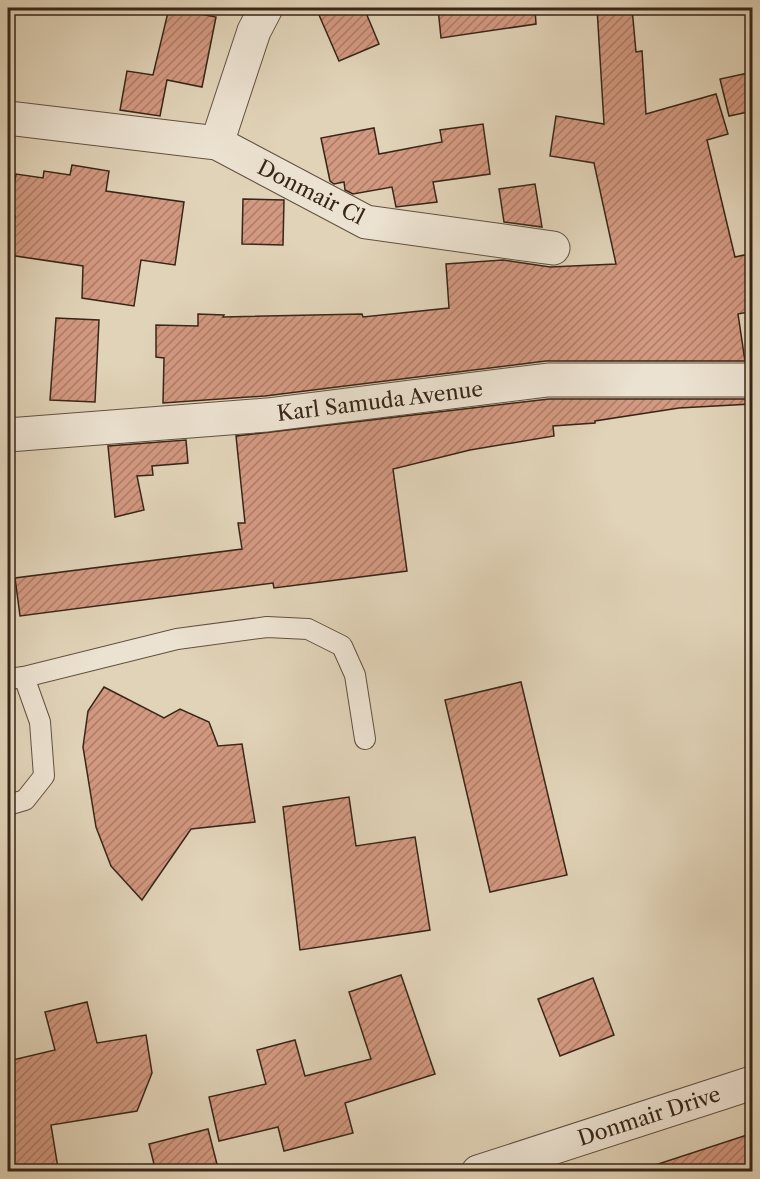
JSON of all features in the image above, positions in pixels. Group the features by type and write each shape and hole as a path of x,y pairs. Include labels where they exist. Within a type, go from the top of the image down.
{"street":[{"path":"8,118 217,143 254,31 266,8"},
{"name":"Donmair Cl","path":"217,143 366,222 553,248"},
{"name":"Karl Samuda Avenue","path":"8,435 267,415 548,380 753,380"},
{"name":"Donmair Drive","path":"478,1172 753,1083"}],"lane":[{"path":"8,805 25,800 44,776 40,722 16,678 177,639 267,627 308,629 342,645 355,675 365,739"}],"building":[{"path":"169,8 216,17 202,87 167,80 160,116 120,110 127,71 153,75"},
{"path":"316,8 364,8 379,44 339,61"},
{"path":"438,8 535,8 536,24 441,38"},
{"path":"597,8 632,8 636,52 642,51 646,114 716,94 728,134 707,140 735,257 753,253 753,311 738,314 745,361 546,361 265,396 163,403 164,358 156,357 156,325 198,326 198,314 224,315 223,317 362,314 363,317 449,308 446,264 503,260 550,267 616,264 594,163 550,156 556,116 604,124"},
{"path":"753,72 753,111 729,116 720,79"},
{"path":"483,124 490,174 433,182 437,202 396,207 392,187 353,194 345,190 344,182 334,184 330,181 321,138 374,128 379,154 442,142 440,130"},
{"path":"72,165 109,171 106,191 184,202 175,265 141,260 134,306 82,298 83,266 9,255 15,216 9,215 16,174 43,178 44,171 70,175"},
{"path":"535,184 542,227 504,222 499,189"},
{"path":"243,199 284,200 283,245 242,244"},
{"path":"56,318 99,320 95,402 50,400"},
{"path":"549,399 750,399 751,404 679,408 595,421 595,423 553,426 554,436 470,450 393,469 407,571 274,588 273,583 20,616 15,578 242,549 238,523 245,523 236,436"},
{"path":"186,440 188,463 152,466 153,475 137,476 144,510 115,517 108,446"},
{"path":"521,682 567,875 490,892 445,700"},
{"path":"104,687 164,718 180,709 209,722 218,746 242,744 255,822 191,829 142,900 111,866 96,827 83,747 88,711"},
{"path":"349,797 356,846 415,837 430,930 300,950 283,807"},
{"path":"401,975 435,1074 345,1103 353,1133 284,1151 278,1127 219,1141 209,1097 266,1084 257,1050 295,1040 305,1076 371,1059 349,992"},
{"path":"593,978 614,1035 560,1056 538,999"},
{"path":"87,1002 97,1043 146,1035 152,1073 137,1111 51,1125 58,1168 14,1172 8,1138 14,1137 8,1109 8,1061 55,1050 45,1012"},
{"path":"208,1129 219,1172 156,1172 149,1144"},
{"path":"753,1133 753,1172 650,1172 649,1167"}]}
